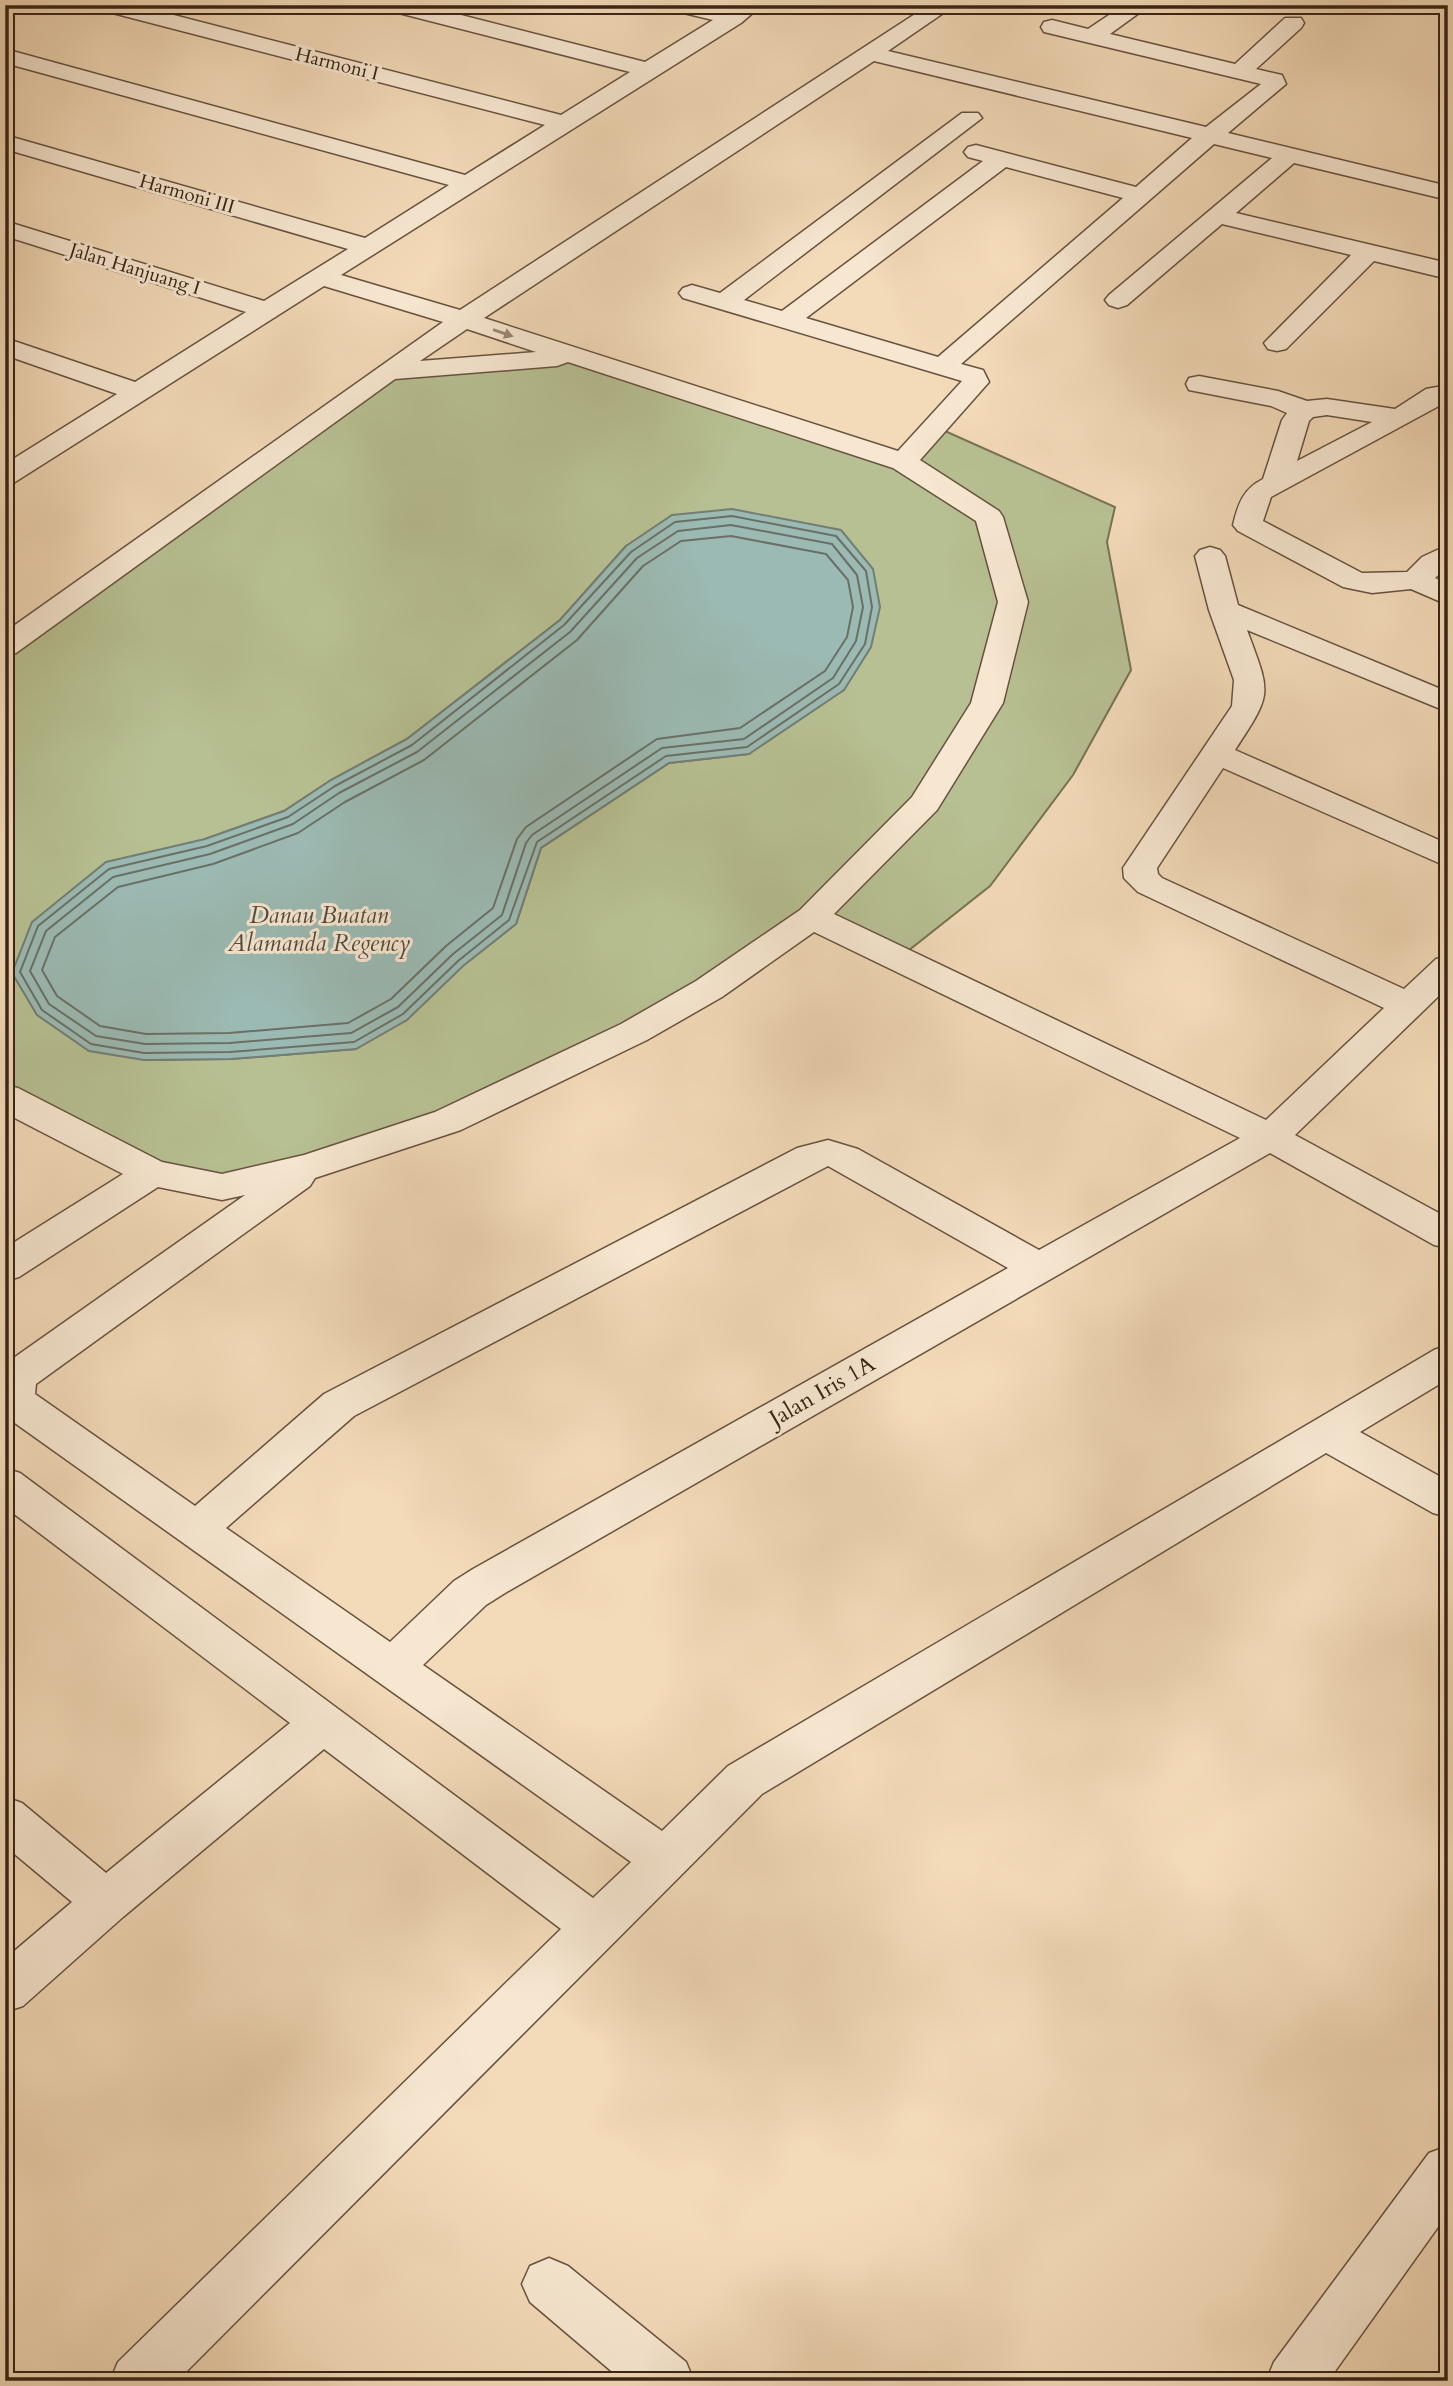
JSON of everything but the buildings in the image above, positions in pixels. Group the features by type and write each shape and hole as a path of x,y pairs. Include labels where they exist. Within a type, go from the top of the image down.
{"street":[{"name":"Harmoni I","path":"109,5 564,123"},
{"path":"395,5 649,70"},
{"path":"679,5 742,12"},
{"path":"5,646 458,322 944,5"},
{"path":"1091,37 1139,5"},
{"path":"9,469 138,392 742,12"},
{"path":"1240,72 1293,23"},
{"path":"942,367 1208,137 1275,84 1274,80 1052,27"},
{"path":"872,54 1448,193"},
{"path":"5,56 468,183"},
{"path":"725,302 970,118"},
{"name":"Harmoni III","path":"5,142 369,247"},
{"path":"939,142 1140,195"},
{"path":"1118,300 1288,156"},
{"path":"786,321 1001,159"},
{"path":"1218,216 1448,271"},
{"name":"Jalan Hanjuang I","path":"5,228 265,310"},
{"path":"1277,344 1369,251"},
{"path":"5,1097 152,1173 222,1187 311,1166 448,1121 623,1037 709,989 812,916 925,803 987,703 1013,601 989,517 903,462 316,279"},
{"path":"692,293 974,376 976,382 903,462"},
{"path":"5,346 138,392"},
{"path":"389,371 573,357"},
{"path":"1199,384 1278,399 1304,410 1327,407 1400,418"},
{"path":"1448,393 1436,395 1400,418 1259,492 1248,525 1354,581 1372,584 1416,580 1448,596"},
{"path":"1276,482 1296,420 1304,410"},
{"path":"1416,580 1432,563 1448,554"},
{"path":"1210,556 1224,610 1250,680 1248,706 1140,868 1141,878 1150,885 1408,1006"},
{"path":"1224,610 1448,703"},
{"path":"1216,753 1448,857"},
{"path":"812,916 1270,1137 1448,1235"},
{"name":"Jalan Iris 1A","path":"391,1668 470,1593 489,1581 1270,1137 1448,967"},
{"path":"195,1530 339,1405 810,1157 828,1153 845,1158 1039,1268"},
{"path":"311,1166 18,1377 13,1388 13,1399 664,1859"},
{"path":"5,1267 152,1173"},
{"path":"138,2381 745,1780 1448,1360"},
{"path":"1326,1433 1448,1501"},
{"path":"5,1484 595,1927"},
{"path":"5,1990 106,1902 324,1722"},
{"path":"5,1817 106,1902"},
{"path":"1294,2381 1448,2171"},
{"path":"549,2284 666,2381"}],"green space":[{"path":"573,357 903,462 936,427 1115,507 1107,542 1131,670 1073,775 990,886 899,958 812,917 709,989 448,1121 222,1187 5,1097 5,646 389,371","holes":["626,546 749,754 669,763 541,848 516,924 356,1049 231,1059 144,1060 205,839 284,811 331,780 407,739 560,620"]}],"water":[{"name":"Danau Buatan Alamanda Regency","path":"732,509 841,530 873,569 880,607 871,647 844,690 749,754 669,763 541,848 516,924 463,966 407,1020 356,1049 231,1059 144,1060 89,1051 37,1015 12,973 32,922 106,862 205,839 284,811 331,780 407,739 560,620 626,546 672,515"}]}
